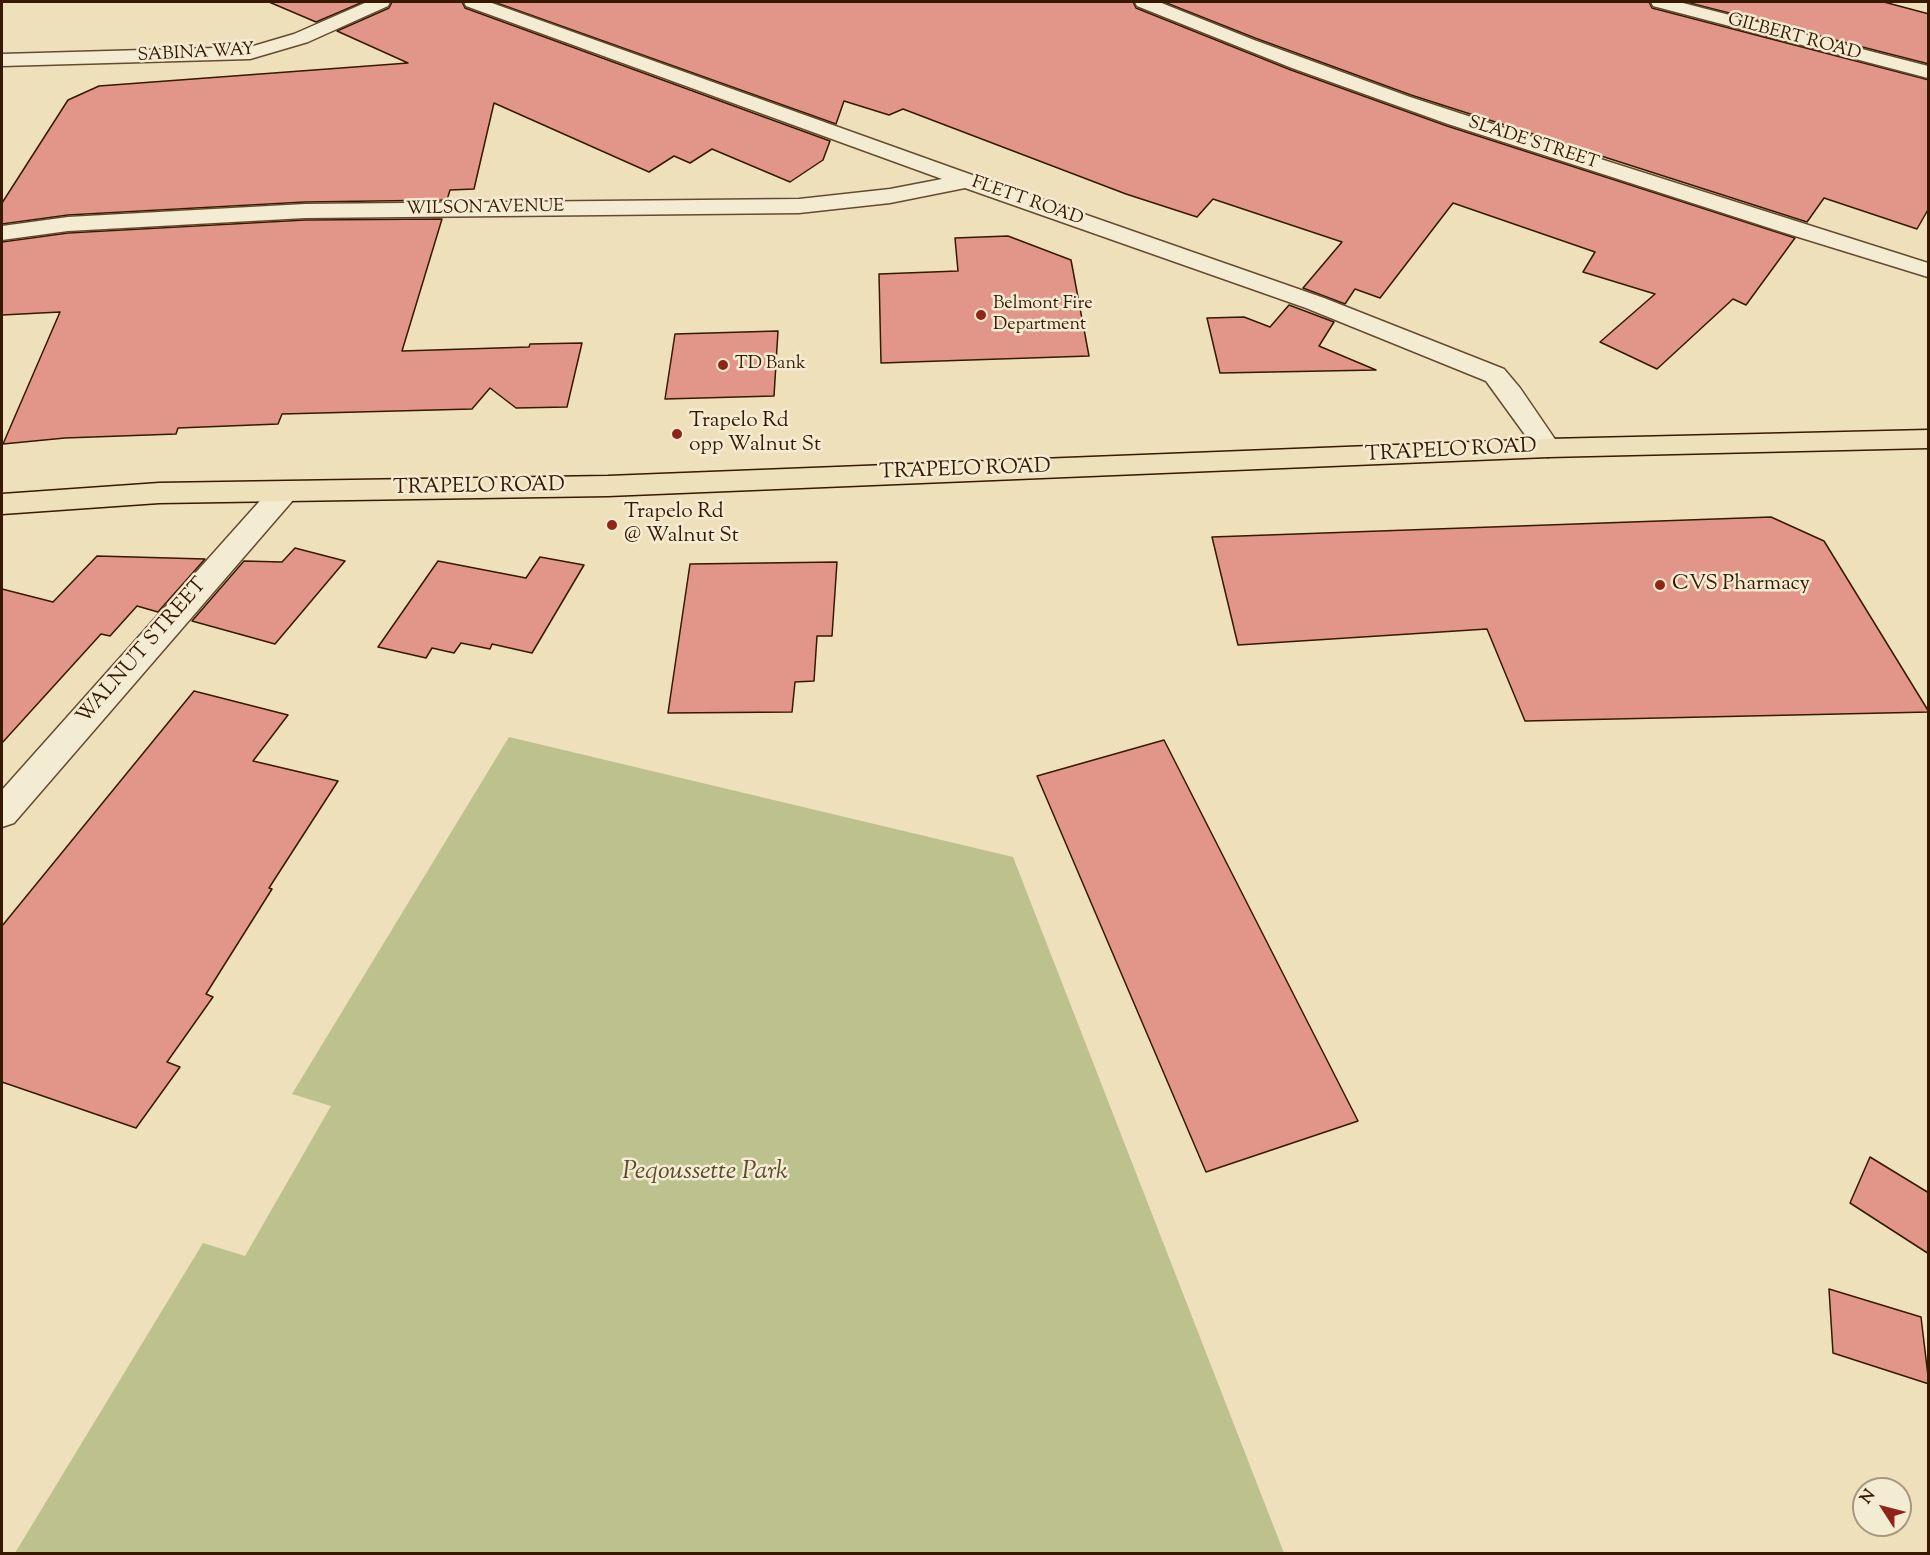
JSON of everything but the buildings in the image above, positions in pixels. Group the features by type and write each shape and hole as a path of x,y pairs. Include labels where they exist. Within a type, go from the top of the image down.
{"main road":[{"name":"TRAPELO ROAD","path":"2,504 159,493 608,486 1548,448 1929,439"}],"street":[{"name":"SABINA WAY","path":"2,60 250,53 277,48 381,2"},
{"name":"FLETT ROAD","path":"473,2 967,181 1316,303 1495,375 1548,448"},
{"name":"SLADE STREET","path":"1144,2 1234,41 1468,123 1783,226 1929,270"},
{"name":"GILBERT ROAD","path":"1660,2 1929,72"},
{"name":"WILSON AVENUE","path":"2,233 68,224 305,211 799,206 890,196 967,181"},
{"name":"WALNUT STREET","path":"2,813 284,492"}],"green space":[{"name":"Peqoussette Park","path":"509,737 1013,857 1284,1553 15,1553 203,1243 245,1256 331,1106 292,1094"}],"place":[{"name":"Belmont Fire Department","path":"981,315"},
{"name":"TD Bank","path":"723,365"},
{"name":"Trapelo Rd opp Walnut St","path":"677,434"},
{"name":"Trapelo Rd @ Walnut St","path":"612,525"},
{"name":"CVS Pharmacy","path":"1660,585"}]}
